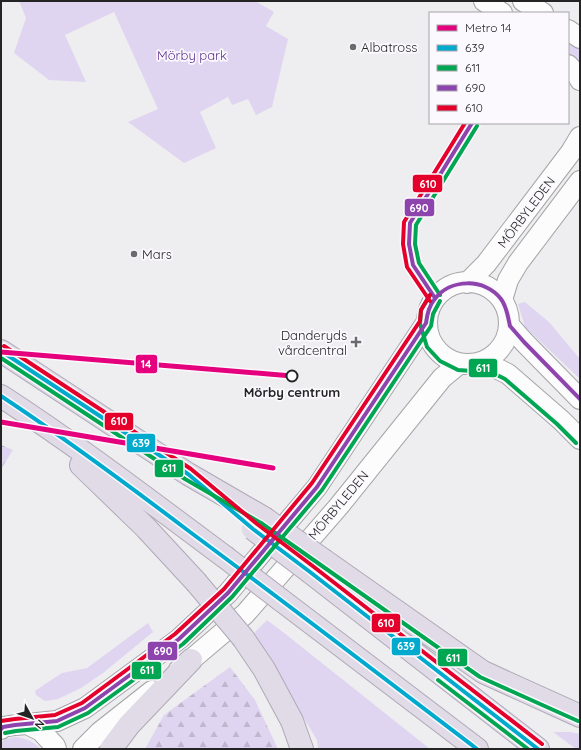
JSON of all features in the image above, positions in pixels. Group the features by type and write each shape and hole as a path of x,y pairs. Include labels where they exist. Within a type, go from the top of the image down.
{"highway":[{"path":"1,351 188,474 318,566 484,672 580,716"},
{"path":"1,396 25,411 225,557 477,749"},
{"path":"25,411 146,528 196,582 242,638 264,669 292,721 302,749"},
{"path":"318,566 538,749"},
{"path":"111,749 129,725 191,660"}],"street":[{"path":"484,1 500,12"},
{"path":"523,1 542,12"},
{"path":"569,31 580,38"},
{"path":"569,66 580,80"},
{"name":"MÖRBYLEDEN","path":"467,283 486,264 571,152 580,137"},
{"name":"MÖRBYLEDEN","path":"502,300 508,280 518,263 580,181"},
{"path":"467,283 479,284 492,290 502,300 508,313 510,326 505,339 484,362 472,365 459,364 444,357 432,344 426,324 427,312 435,298 453,285 467,283"},
{"path":"1,729 3,727 15,725 57,721 85,708 179,639 228,593 317,487 426,324"},
{"path":"510,326 580,399"},
{"path":"484,362 508,374 580,439"},
{"name":"MÖRBYLEDEN","path":"83,749 100,732 191,660 245,614 339,506 442,378 459,364"},
{"path":"27,724 41,731 56,749"}],"green space":[{"name":"Mörby park","path":"19,1 255,1 274,12 266,26 288,39 272,107 256,115 248,99 232,105 228,97 200,112 216,148 184,163 128,122 158,109 114,12 65,35 86,82 49,80 14,53 26,18"},
{"path":"569,42 580,46 580,65 569,54"},
{"path":"525,302 549,322 580,359 580,379 525,327 518,304"},
{"path":"1,445 13,450 1,469"},
{"path":"267,620 430,749 318,749 317,740 268,661 254,633"},
{"path":"148,623 153,632 103,673 81,688 58,699 45,701 36,695 35,691 62,673 87,668"},
{"path":"230,667 255,700 278,749 145,749 164,715"},
{"path":"553,732 570,732 580,734 580,749 576,749"},
{"path":"15,737 29,740 41,749 1,749 1,742"}],"metro line":[{"name":"14","path":"1,352 292,376"},
{"name":"14","path":"1,422 273,468"}],"transit line":[{"name":"610","path":"430,301 407,267 403,244 404,222 464,124"},
{"name":"690","path":"435,298 413,265 409,244 410,223 471,124"},
{"name":"611","path":"440,295 419,263 415,244 416,225 477,126"},
{"name":"690","path":"1,729 3,727 15,725 57,721 85,708 179,639 228,593 317,487 426,323 431,305 441,293 458,284 468,283 486,287 494,292 505,305 510,326"},
{"name":"611","path":"430,295 421,310 420,324 427,347 440,361 458,370 472,371 483,368 505,379 557,424 576,443"},
{"name":"610","path":"1,721 55,715 82,703 175,634 224,589 312,483 420,321 421,310 430,295"},
{"name":"611","path":"5,733 58,727 88,713 183,644 232,597 322,490 431,326 433,314 440,301"},
{"name":"690","path":"510,326 580,399"},
{"name":"610","path":"4,346 191,469 257,524 542,744"},
{"name":"639","path":"1,351 188,474 253,529 538,749"},
{"name":"611","path":"1,358 185,479 261,523 480,677 578,721"},
{"name":"639","path":"1,396 143,497 477,749"},
{"name":"611","path":"438,680 528,749"}],"place":[{"name":"Albatross","path":"353,47"},
{"name":"Mars","path":"134,254"},
{"name":"Danderyds vårdcentral","path":"356,342"},
{"name":"Mörby centrum","path":"292,376"}]}
